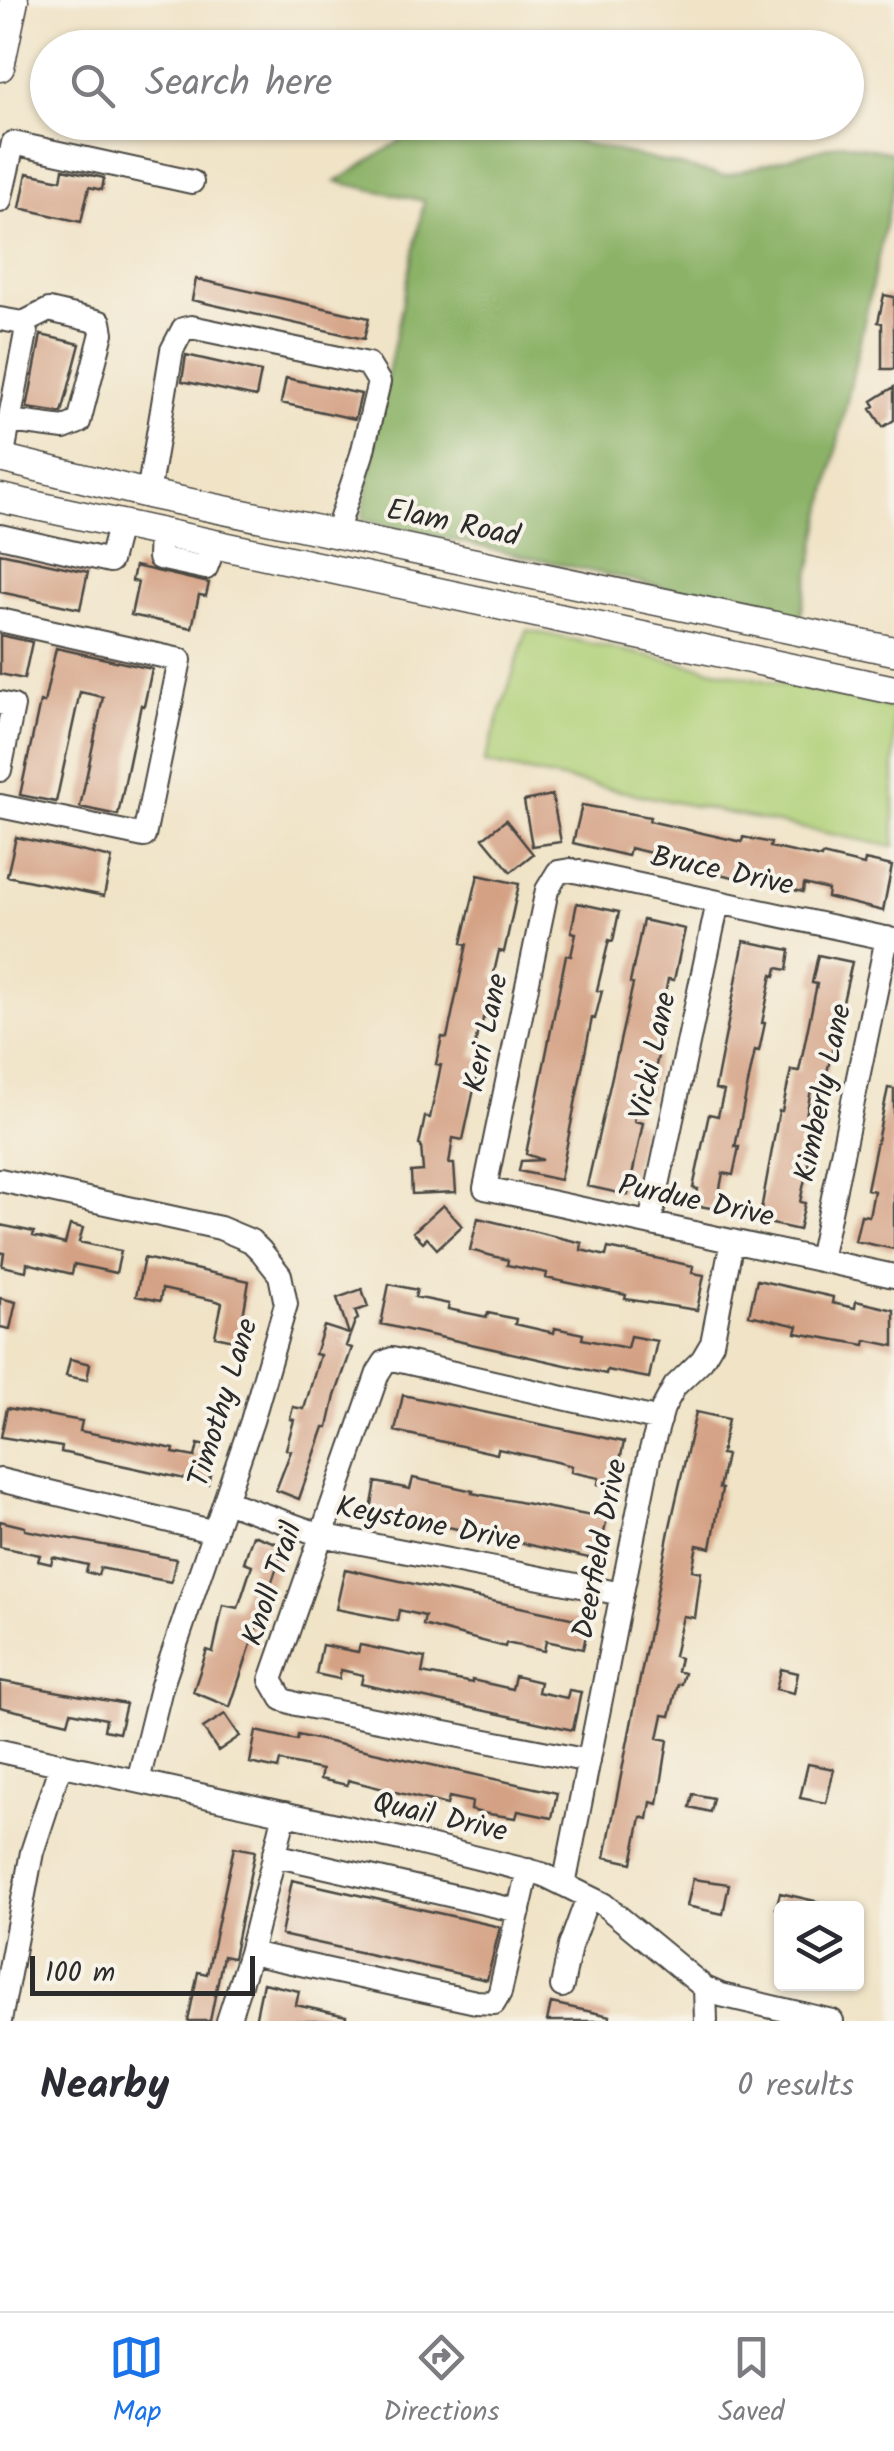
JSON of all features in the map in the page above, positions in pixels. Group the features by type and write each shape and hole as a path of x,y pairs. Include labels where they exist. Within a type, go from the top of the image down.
{"main road":[{"path":"0,66 14,0"},
{"name":"Elam Road","path":"1,458 148,494 894,651"},
{"path":"140,526 148,494"},
{"path":"10,500 894,690"},
{"path":"494,603 501,568"}],"street":[{"path":"0,202 4,161 12,143 192,182"},
{"path":"10,421 64,428 79,422 102,333 100,322 48,310 11,321"},
{"path":"1,458 26,333 11,321"},
{"path":"148,494 172,350 182,329 191,326 368,364 374,370 379,382 362,454 336,533"},
{"path":"10,500 6,537 110,561 140,526"},
{"path":"0,620 180,660 144,836 0,806"},
{"path":"0,703 13,706 0,770"},
{"name":"Bruce Drive","path":"548,890 558,872 570,870 891,939"},
{"name":"Keri Lane","path":"486,1188 548,890"},
{"name":"Vicki Lane","path":"650,1223 718,902"},
{"name":"Kimberly Lane","path":"820,1260 891,939"},
{"name":"Timothy Lane","path":"0,1180 220,1228 251,1241 280,1275 286,1304 252,1422 162,1688 138,1781"},
{"name":"Purdue Drive","path":"486,1188 894,1276"},
{"name":"Deerfield Drive","path":"564,1885 660,1420 674,1386 702,1360 712,1343 732,1241"},
{"name":"Knoll Trail","path":"589,1761 282,1699 271,1680 385,1362 392,1358 660,1420"},
{"path":"0,1480 215,1532"},
{"name":"Keystone Drive","path":"225,1501 321,1534 622,1594"},
{"name":"Quail Drive","path":"0,1751 528,1870 603,1904 734,2010 832,2021"},
{"path":"0,2021 32,1852 61,1764"},
{"path":"228,2021 250,1953 285,1813"},
{"path":"274,1855 518,1912"},
{"path":"250,1953 476,2002 494,2002 500,1992 528,1870"},
{"path":"562,1986 570,1946 588,1897"},
{"path":"705,1988 706,2021"}],"green space":[{"path":"401,140 570,140 724,176 842,143 894,153 894,184 800,618 362,520 376,430 424,201 336,182"},
{"path":"527,630 894,708 894,847 484,763"}],"building":[{"path":"63,169 104,178 102,190 89,187 81,222 20,208 27,173 61,180"},
{"path":"196,279 369,318 364,339 192,300"},
{"path":"884,295 894,297 894,369 882,369 882,323 878,322"},
{"path":"41,335 80,344 62,413 27,408"},
{"path":"186,355 261,372 256,397 182,381"},
{"path":"286,378 361,394 355,419 281,403"},
{"path":"894,387 894,420 883,427 871,409 875,406 872,401"},
{"path":"0,553 88,572 80,609 0,592"},
{"path":"135,566 209,583 206,596 199,595 192,628 131,615 138,582 132,581"},
{"path":"0,635 32,642 24,679 0,674"},
{"path":"56,648 152,669 118,815 80,807 103,697 80,692 56,802 20,795"},
{"path":"552,795 561,842 532,846 524,801"},
{"path":"582,805 650,817 649,821 742,842 743,837 771,843 770,847 821,858 822,855 864,865 865,860 892,866 883,911 827,897 828,890 804,884 803,892 654,860 655,854 630,848 628,856 573,843"},
{"path":"506,820 533,854 511,872 483,838"},
{"path":"16,837 112,858 104,896 7,876"},
{"path":"478,875 519,884 504,952 499,951 493,977 499,978 490,1019 483,1018 481,1031 478,1030 473,1056 481,1057 463,1140 453,1138 449,1164 454,1164 456,1192 412,1194 411,1172 423,1171 419,1145 425,1117 430,1118 441,1065 436,1064 442,1037 447,1038 467,944 462,943"},
{"path":"577,903 619,912 597,990 602,991 595,1019 592,1018 560,1180 519,1171 521,1161 543,1160 526,1154 566,955 571,956 576,933 571,932"},
{"path":"643,920 685,929 674,980 668,979 663,1005 668,1006 649,1100 639,1098 634,1121 643,1123 628,1195 587,1186 633,984 630,983"},
{"path":"744,941 790,950 787,970 777,968 775,976 772,975 759,1051 755,1050 735,1147 739,1147 733,1175 723,1173 716,1209 694,1205 698,1189 693,1188 709,1114 718,1116 724,1091 715,1089"},
{"path":"818,955 852,962 826,1077 826,1093 811,1090 806,1116 818,1119 800,1202 805,1203 799,1230 759,1221 779,1111 791,1070 799,1071 817,984 812,983"},
{"path":"888,1088 894,1089 894,1249 855,1241 861,1215 869,1216 874,1191 867,1189"},
{"path":"443,1205 462,1226 437,1249 427,1238 423,1242 413,1232"},
{"path":"478,1218 582,1243 581,1250 606,1256 608,1248 693,1266 692,1273 704,1275 697,1310 625,1299 626,1295 546,1278 547,1273 507,1265 508,1260 470,1250"},
{"path":"0,1225 65,1244 70,1225 83,1228 79,1242 121,1251 116,1273 74,1264 72,1274 27,1263 26,1271 2,1266"},
{"path":"144,1258 249,1281 239,1341 215,1336 222,1303 162,1289 160,1301 136,1296"},
{"path":"757,1280 833,1297 832,1303 855,1308 856,1301 894,1310 894,1346 796,1333 798,1326 749,1315"},
{"path":"389,1284 417,1290 415,1297 449,1304 448,1309 516,1319 515,1324 554,1333 555,1328 583,1334 582,1339 627,1348 630,1336 657,1341 649,1378 607,1370 606,1374 381,1324"},
{"path":"362,1289 368,1307 355,1311 358,1319 346,1346 352,1348 328,1427 324,1427 299,1499 276,1490 291,1451 286,1449 294,1420 290,1419 293,1407 304,1409 324,1326 349,1334 337,1298"},
{"path":"0,1298 16,1302 10,1329 0,1327"},
{"path":"70,1359 90,1364 87,1380 66,1376"},
{"path":"403,1395 624,1442 614,1488 598,1484 599,1478 571,1472 572,1466 557,1462 498,1449 497,1454 395,1431"},
{"path":"7,1408 82,1421 80,1431 174,1449 173,1453 195,1457 198,1444 216,1448 208,1484 61,1452 62,1447 1,1437"},
{"path":"696,1412 728,1419 721,1454 726,1455 719,1488 722,1489 711,1548 697,1545 692,1570 701,1572 695,1618 683,1616 674,1656 680,1658 677,1671 684,1673 670,1716 663,1715 658,1738 668,1740 658,1804 651,1802 648,1819 641,1817 632,1863 605,1857"},
{"path":"413,1478 607,1519 598,1560 371,1510 376,1482 410,1489"},
{"path":"0,1521 25,1530 176,1559 171,1582 100,1568 98,1575 86,1572 88,1565 53,1557 51,1564 38,1561 40,1555 0,1547"},
{"path":"253,1535 284,1546 230,1707 193,1692 207,1650 213,1652 223,1605 238,1608 252,1565 244,1562"},
{"path":"345,1569 589,1622 583,1649 546,1641 544,1651 506,1643 505,1647 423,1625 425,1616 399,1610 397,1621 336,1609"},
{"path":"322,1645 358,1652 360,1645 425,1658 422,1673 472,1683 512,1689 515,1676 540,1682 538,1692 567,1698 569,1690 581,1692 573,1730 361,1684 363,1675 341,1670 339,1679 316,1674"},
{"path":"781,1669 798,1673 794,1693 776,1689"},
{"path":"0,1681 126,1704 119,1733 104,1730 106,1719 71,1712 68,1723 0,1707"},
{"path":"225,1714 240,1736 218,1751 203,1728"},
{"path":"256,1731 297,1740 298,1735 557,1793 552,1818 518,1811 516,1818 482,1813 471,1810 472,1802 449,1797 447,1805 348,1780 347,1785 320,1779 322,1770 280,1761 278,1769 250,1763"},
{"path":"808,1764 834,1769 826,1803 800,1798"},
{"path":"693,1794 713,1798 710,1812 690,1807"},
{"path":"234,1847 255,1851 233,1958 223,1956 210,2021 188,2021 198,1972 207,1974"},
{"path":"693,1879 729,1884 723,1914 687,1906"},
{"path":"292,1880 500,1927 487,1980 281,1935"},
{"path":"780,1893 815,1901 778,1901"},
{"path":"263,1983 299,1991 296,2005 346,2016 345,2021 255,2021"},
{"path":"551,2003 610,2016 609,2021 547,2021"}]}
